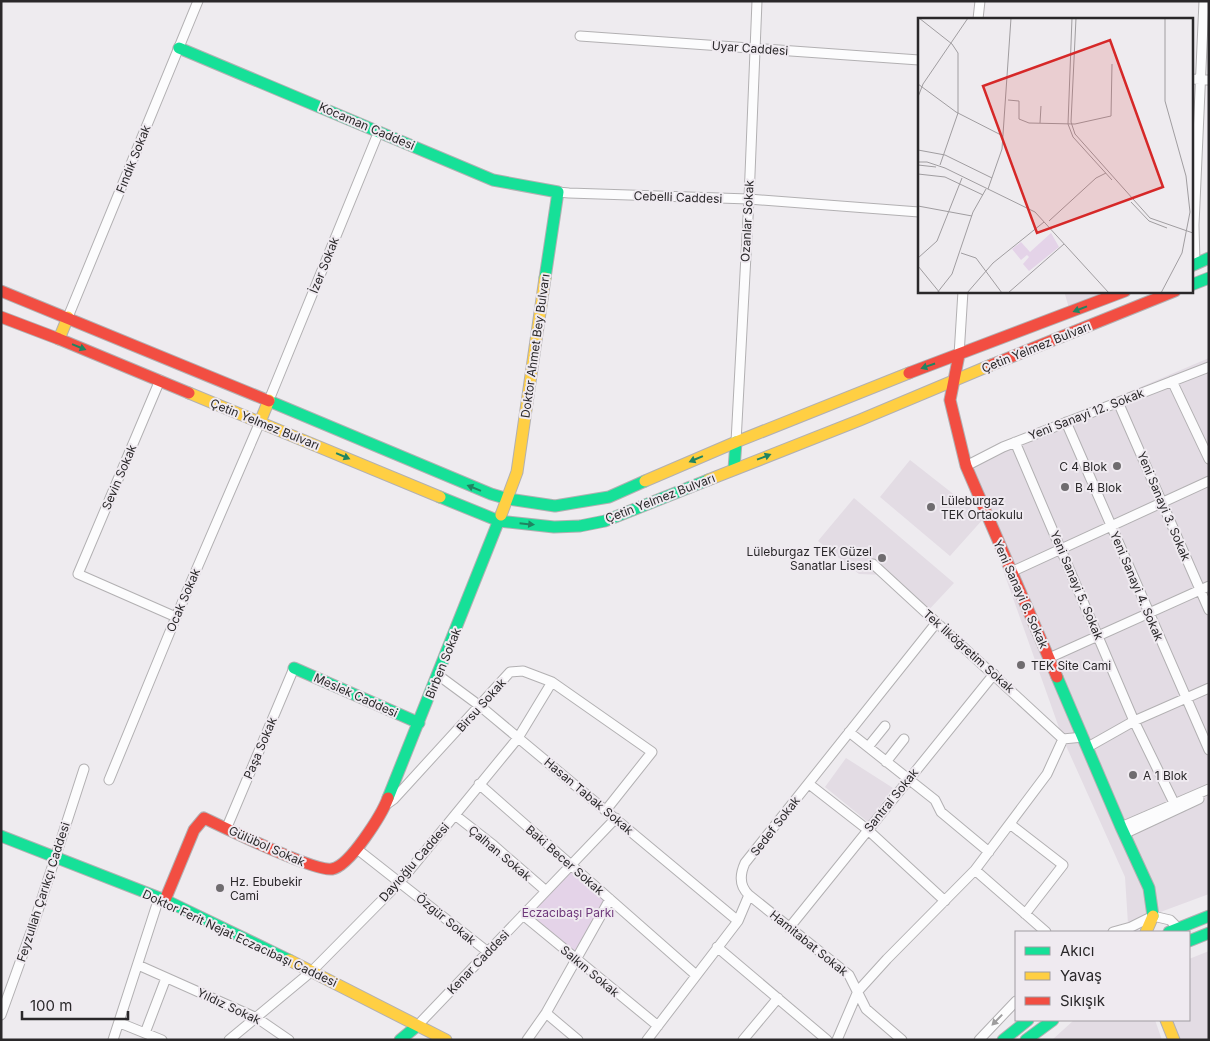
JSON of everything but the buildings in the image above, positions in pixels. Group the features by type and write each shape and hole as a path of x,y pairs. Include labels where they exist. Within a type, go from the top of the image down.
{"main road":[{"name":"Kocaman Caddesi","path":"179,48 493,180 558,192"},
{"name":"Doktor Ahmet Bey Bulvarı","path":"499,521 517,472 558,192"},
{"path":"1200,281 1193,265 1209,258"},
{"name":"Çetin Yelmez Bulvarı","path":"1,290 268,400 454,480 508,499 554,506 609,497 736,442 900,376 1122,292"},
{"name":"Çetin Yelmez Bulvarı","path":"1,317 160,380 499,521 554,527 580,526 605,521 860,420 953,380 1173,292"},
{"path":"59,339 68,317"},
{"name":"Yeni Sanayi 6. Sokak","path":"959,355 950,400 966,466 1086,742 1122,830 1149,888 1153,916"},
{"path":"260,422 268,400"},
{"path":"734,469 736,442"},
{"name":"Birben Sokak","path":"386,804 499,521"},
{"name":"Meslek Caddesi","path":"294,668 419,723"},
{"name":"Birsu Sokak","path":"332,868 345,862 357,848 386,804"},
{"name":"Gülübol Sokak","path":"162,899 194,830 204,818 312,866 332,868"},
{"name":"Doktor Ferit Nejat Eczacıbaşı Caddesi","path":"1,836 162,899 312,971 446,1040"},
{"path":"1146,931 1153,916"},
{"path":"1174,930 1209,916"},
{"path":"1190,940 1209,933"},
{"path":"1003,1040 1027,1021"},
{"path":"1026,1040 1052,1021"},
{"path":"1166,1021 1174,1040"},
{"name":"Kenar Caddesi","path":"400,1040 417,1026"}],"street":[{"name":"Fındık Sokak","path":"68,317 198,1"},
{"name":"Ozanlar Sokak","path":"736,442 757,1"},
{"path":"978,18 980,1"},
{"path":"1193,265 1193,225 1204,1"},
{"name":"Uyar Caddesi","path":"580,36 918,60"},
{"name":"İzer Sokak","path":"268,400 379,131"},
{"name":"Cebelli Caddesi","path":"558,192 749,199 918,212"},
{"path":"959,355 963,292"},
{"name":"Yeni Sanayi 12. Sokak","path":"966,466 1015,442 1209,367"},
{"name":"Sevin Sokak","path":"160,380 78,574 176,617"},
{"path":"1172,381 1209,459"},
{"name":"Yeni Sanayi 3. Sokak","path":"1118,402 1162,502 1204,588 1209,610"},
{"name":"Ocak Sokak","path":"110,780 176,617 260,422"},
{"name":"Yeni Sanayi 4. Sokak","path":"1066,422 1209,750"},
{"name":"Yeni Sanayi 5. Sokak","path":"1015,442 1062,548 1134,721 1175,806"},
{"path":"1011,572 1209,481"},
{"name":"Tek İlköğretim Sokak","path":"873,564 1063,739"},
{"path":"1049,658 1204,588"},
{"name":"Sedef Sokak","path":"749,895 743,888 741,879 745,863 937,622"},
{"name":"Paşa Sokak","path":"227,827 294,668"},
{"name":"Birsu Sokak","path":"386,804 510,672 523,671 552,682 652,752 606,810"},
{"name":"Santral Sokak","path":"789,928 994,674"},
{"name":"Hasan Tabak Sokak","path":"438,675 480,706 738,921"},
{"name":"Dayıoğlu Caddesi","path":"229,1040 312,971 400,882 518,738 552,682"},
{"path":"838,1040 858,991 975,870 1047,774 1063,739 1086,742 1209,688"},
{"path":"868,748 884,726"},
{"path":"849,732 935,800 941,812 989,852"},
{"path":"886,762 904,739"},
{"name":"Feyzullah Çarıkçı Caddesi","path":"1,1015 32,929 84,769"},
{"name":"Baki Becer Sokak","path":"479,784 696,975"},
{"path":"808,784 868,830 945,901"},
{"path":"1122,830 1209,789"},
{"path":"1175,806 1209,795"},
{"name":"Çalhan Sokak","path":"455,814 546,891"},
{"name":"Kenar Caddesi","path":"417,1026 616,818"},
{"path":"1010,824 1063,865 1025,914"},
{"name":"Özgür Sokak","path":"357,848 488,952"},
{"path":"975,870 1045,931"},
{"path":"647,1040 738,921 749,895"},
{"name":"Hamitabat Sokak","path":"749,895 849,975 866,1009 902,1040"},
{"path":"114,1040 162,899"},
{"path":"526,1040 546,1013 610,899"},
{"name":"Salkın Sokak","path":"523,915 658,1026"},
{"path":"1116,931 1131,927 1153,916 1170,920 1174,930"},
{"path":"717,947 827,1040"},
{"name":"Yıldız Sokak","path":"138,965 257,1018 289,1040"},
{"path":"145,1033 166,978"},
{"path":"744,1040 778,998"},
{"path":"979,1040 1015,1002"},
{"path":"546,1013 578,1040"},
{"path":"120,1023 162,1040"}],"shaded area":[{"path":"1064,292 1110,292 1069,308"},
{"path":"1209,358 1209,894 1128,924 1125,877 1063,739 986,522 962,463"},
{"name":"Lüleburgaz TEK Ortaokulu","path":"910,460 984,518 950,556 880,497"},
{"name":"Lüleburgaz TEK Güzel Sanatlar Lisesi","path":"854,498 954,583 924,615 885,575 859,574 818,541"},
{"path":"846,758 893,788 868,822 825,787"},
{"path":"1209,951 1209,1040 1179,1040 1172,1021 1190,1021 1190,959"},
{"path":"1073,1021 1155,1021 1162,1040 1052,1040"}],"green space":[{"name":"Eczacıbaşı Parkı","path":"572,868 607,900 575,955 529,915"}],"traffic: fast":[{"path":"179,48 493,180 558,192 545,278"},
{"path":"1192,266 1209,258"},
{"path":"1192,285 1209,278"},
{"path":"269,401 491,494 508,499 555,506 609,497 645,481"},
{"path":"734,469 736,442"},
{"path":"440,497 499,521 554,527 580,526 605,521 708,480"},
{"path":"388,798 501,515"},
{"path":"294,668 419,723"},
{"path":"1057,677 1149,888 1153,916"},
{"path":"1,836 165,900 289,960"},
{"path":"1172,931 1209,916"},
{"path":"1190,941 1209,933"},
{"path":"1003,1040 1027,1021"},
{"path":"1026,1040 1052,1021"},
{"path":"400,1040 417,1026"}],"traffic: slow":[{"path":"501,515 517,472 545,278"},
{"path":"59,339 68,317"},
{"path":"708,480 860,420 991,365"},
{"path":"645,481 736,442 909,373"},
{"path":"189,393 440,497"},
{"path":"260,422 269,400"},
{"path":"1146,931 1153,916"},
{"path":"289,960 446,1040"},
{"path":"1166,1021 1174,1040"}],"traffic: jam":[{"path":"1,291 269,401"},
{"path":"909,373 1122,292"},
{"path":"991,365 1173,292"},
{"path":"1,317 189,393"},
{"path":"959,355 950,400 966,466 1057,677"},
{"path":"165,900 194,830 204,818 290,857 308,864 332,869 348,859 356,849 372,827 388,798"}],"place":[{"name":"C 4 Blok","path":"1117,466"},
{"name":"B 4 Blok","path":"1065,487"},
{"name":"Lüleburgaz TEK Ortaokulu","path":"931,507"},
{"name":"Lüleburgaz TEK Güzel Sanatlar Lisesi","path":"882,558"},
{"name":"TEK Site Cami","path":"1021,665"},
{"name":"A 1 Blok","path":"1133,775"},
{"name":"Hz. Ebubekir Cami","path":"220,888"}]}
